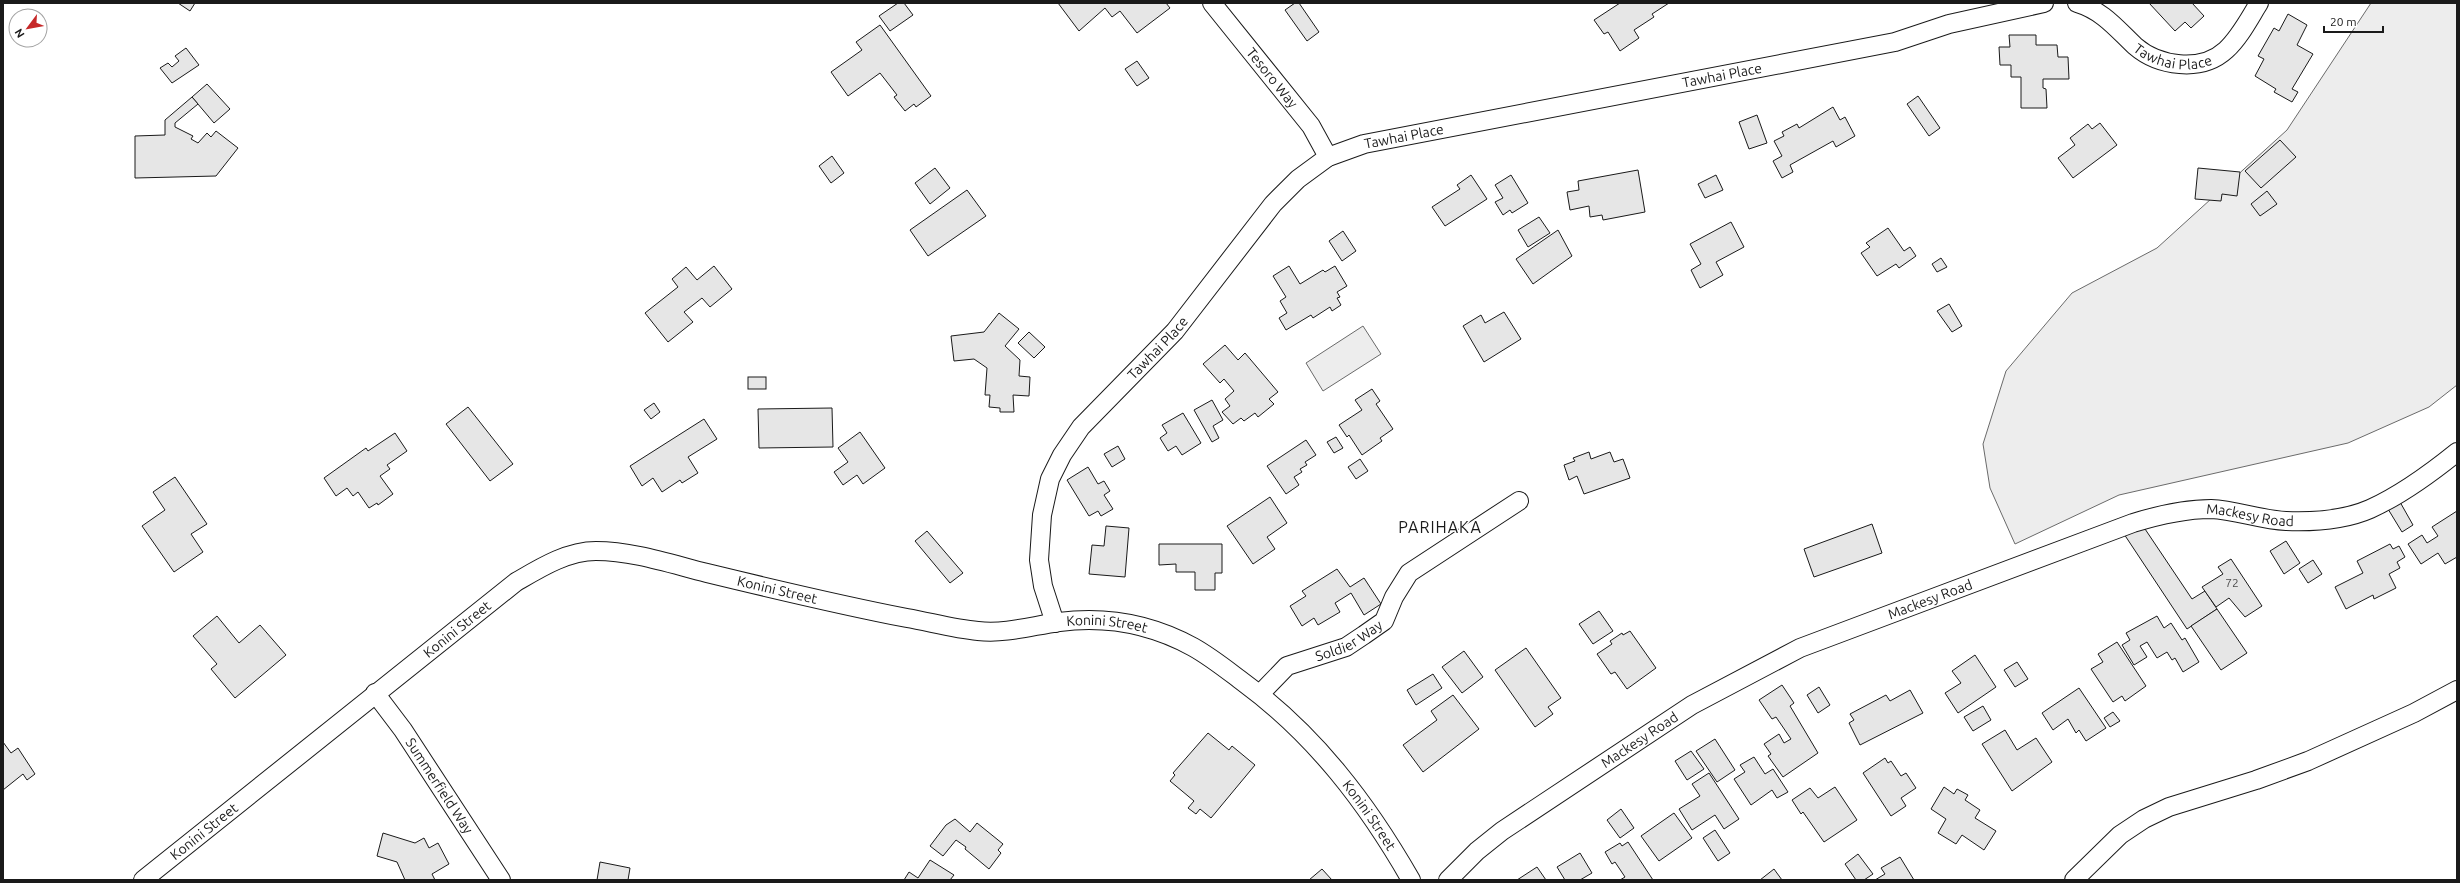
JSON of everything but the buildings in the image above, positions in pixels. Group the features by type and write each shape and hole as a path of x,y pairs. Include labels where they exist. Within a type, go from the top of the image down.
{"street":[{"name":"Tesoro Way","path":"1212,3 1311,126 1328,157"},
{"name":"Tawhai Place","path":"1055,623 1043,586 1039,560 1042,515 1050,479 1062,454 1081,426 1175,331 1273,204 1298,178 1328,157 1364,144 1888,44 1949,24 2044,3"},
{"name":"Tawhai Place","path":"2077,3 2102,14 2136,46 2152,57 2182,65 2198,62 2224,52 2236,39 2259,3"},
{"name":"Mackesy Road","path":"1448,880 1477,851 1502,831 1686,710 1800,648 2133,523 2169,512 2211,509 2285,521 2301,521 2345,516 2370,509 2439,468 2457,452"},
{"name":"Soldier Way","path":"1260,694 1287,666 1346,647 1384,621 1394,597 1409,573 1519,502"},
{"name":"Konini Street","path":"143,880 375,693 516,582 540,568 579,552 596,551 633,556 852,608 976,631 1002,632 1086,619 1114,620 1168,636 1211,658 1260,694 1304,733 1363,803 1411,880"},
{"path":"2074,880 2115,840 2144,818 2169,807 2256,780 2308,761 2414,713 2457,690"},
{"name":"Summerfield Way","path":"375,693 403,730 501,880"}],"shaded area":[{"path":"2371,3 2457,3 2457,385 2429,407 2348,443 2119,495 2015,544 1990,488 1983,444 2006,371 2072,293 2157,248 2287,130"},
{"path":"1363,326 1381,354 1323,391 1306,363"}],"district":[{"name":"PARIHAKA","path":"1440,527"}]}
